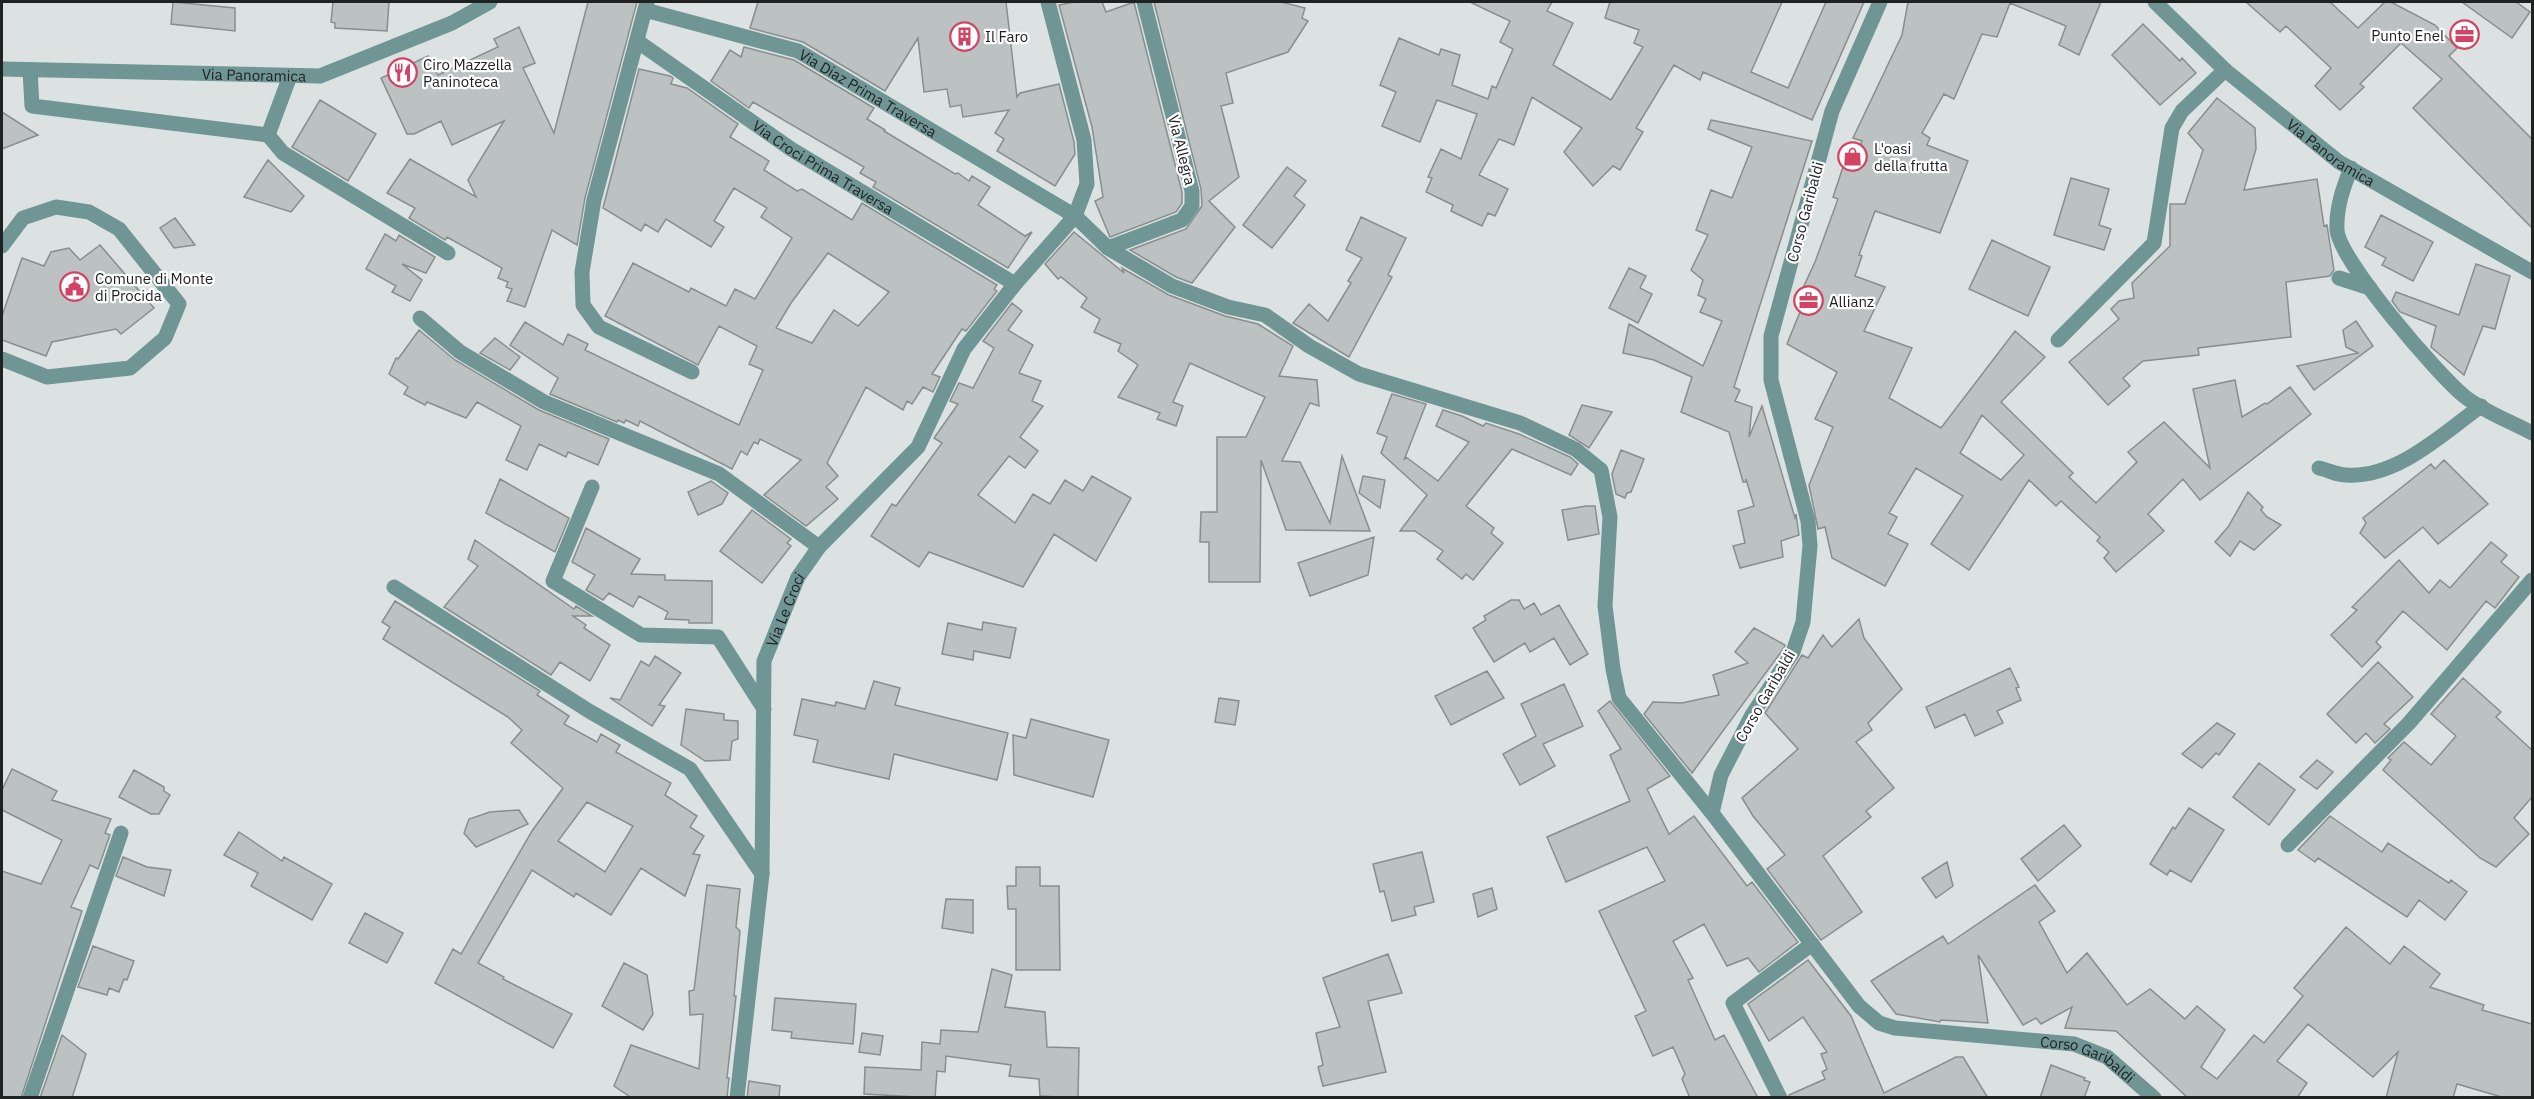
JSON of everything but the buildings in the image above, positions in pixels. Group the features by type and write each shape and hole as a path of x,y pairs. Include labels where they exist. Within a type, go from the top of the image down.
{"street":[{"name":"Via Panoramica","path":"2,69 320,76 452,23 490,2"},
{"path":"1048,2 1084,140 1087,184 1075,216"},
{"name":"Via Allegra","path":"1108,248 1182,220 1192,206 1192,191 1144,2"},
{"name":"Corso Garibaldi","path":"1880,2 1832,111 1771,336 1771,380 1808,521 1810,546 1803,622 1793,652 1752,715 1721,775 1712,813 1859,1006 1880,1023 1895,1028 2074,1044 2107,1057 2154,1098"},
{"name":"Via Panoramica","path":"2155,2 2225,70 2322,148 2351,168 2532,272"},
{"path":"646,6 594,200 582,272 583,304 599,327 692,372"},
{"name":"Via Diaz Prima Traversa","path":"646,6 798,51 1075,216 1108,248 1172,286 1228,307 1265,315 1310,346 1359,374 1520,423 1575,449 1601,470 1610,517 1605,606 1619,698 1712,813"},
{"name":"Via Croci Prima Traversa","path":"637,41 791,149 1015,284"},
{"path":"30,70 32,106 268,135 283,153 448,253"},
{"path":"2058,340 2154,243 2172,128 2182,111 2225,70"},
{"path":"268,135 290,76"},
{"path":"2322,148 2334,169 2340,197"},
{"path":"2351,168 2340,197 2337,232 2354,267 2409,338 2465,397 2532,434"},
{"path":"2,246 23,218 56,207 89,212 119,229 179,304 165,338 130,368 47,377 2,358"},
{"name":"Via Le Croci","path":"737,1098 762,874 764,661 798,577 819,547 918,447 964,349 1015,284 1075,216"},
{"path":"2339,278 2370,288"},
{"path":"420,318 460,352 544,402 718,474 819,547"},
{"path":"2319,468 2347,476 2369,473 2403,463 2481,406"},
{"path":"592,487 553,581 641,635 718,637 764,709"},
{"path":"2288,845 2409,723 2532,580"},
{"path":"394,587 589,711 690,769 762,874"},
{"path":"30,1098 121,833"},
{"path":"1780,1098 1733,1003 1812,944"}],"place":[{"name":"Punto Enel","path":"2465,35"},
{"name":"Il Faro","path":"964,36"},
{"name":"Ciro Mazzella Paninoteca","path":"402,73"},
{"name":"L'oasi della frutta","path":"1853,157"},
{"name":"Comune di Monte di Procida","path":"74,287"},
{"name":"Allianz","path":"1808,301"}]}
